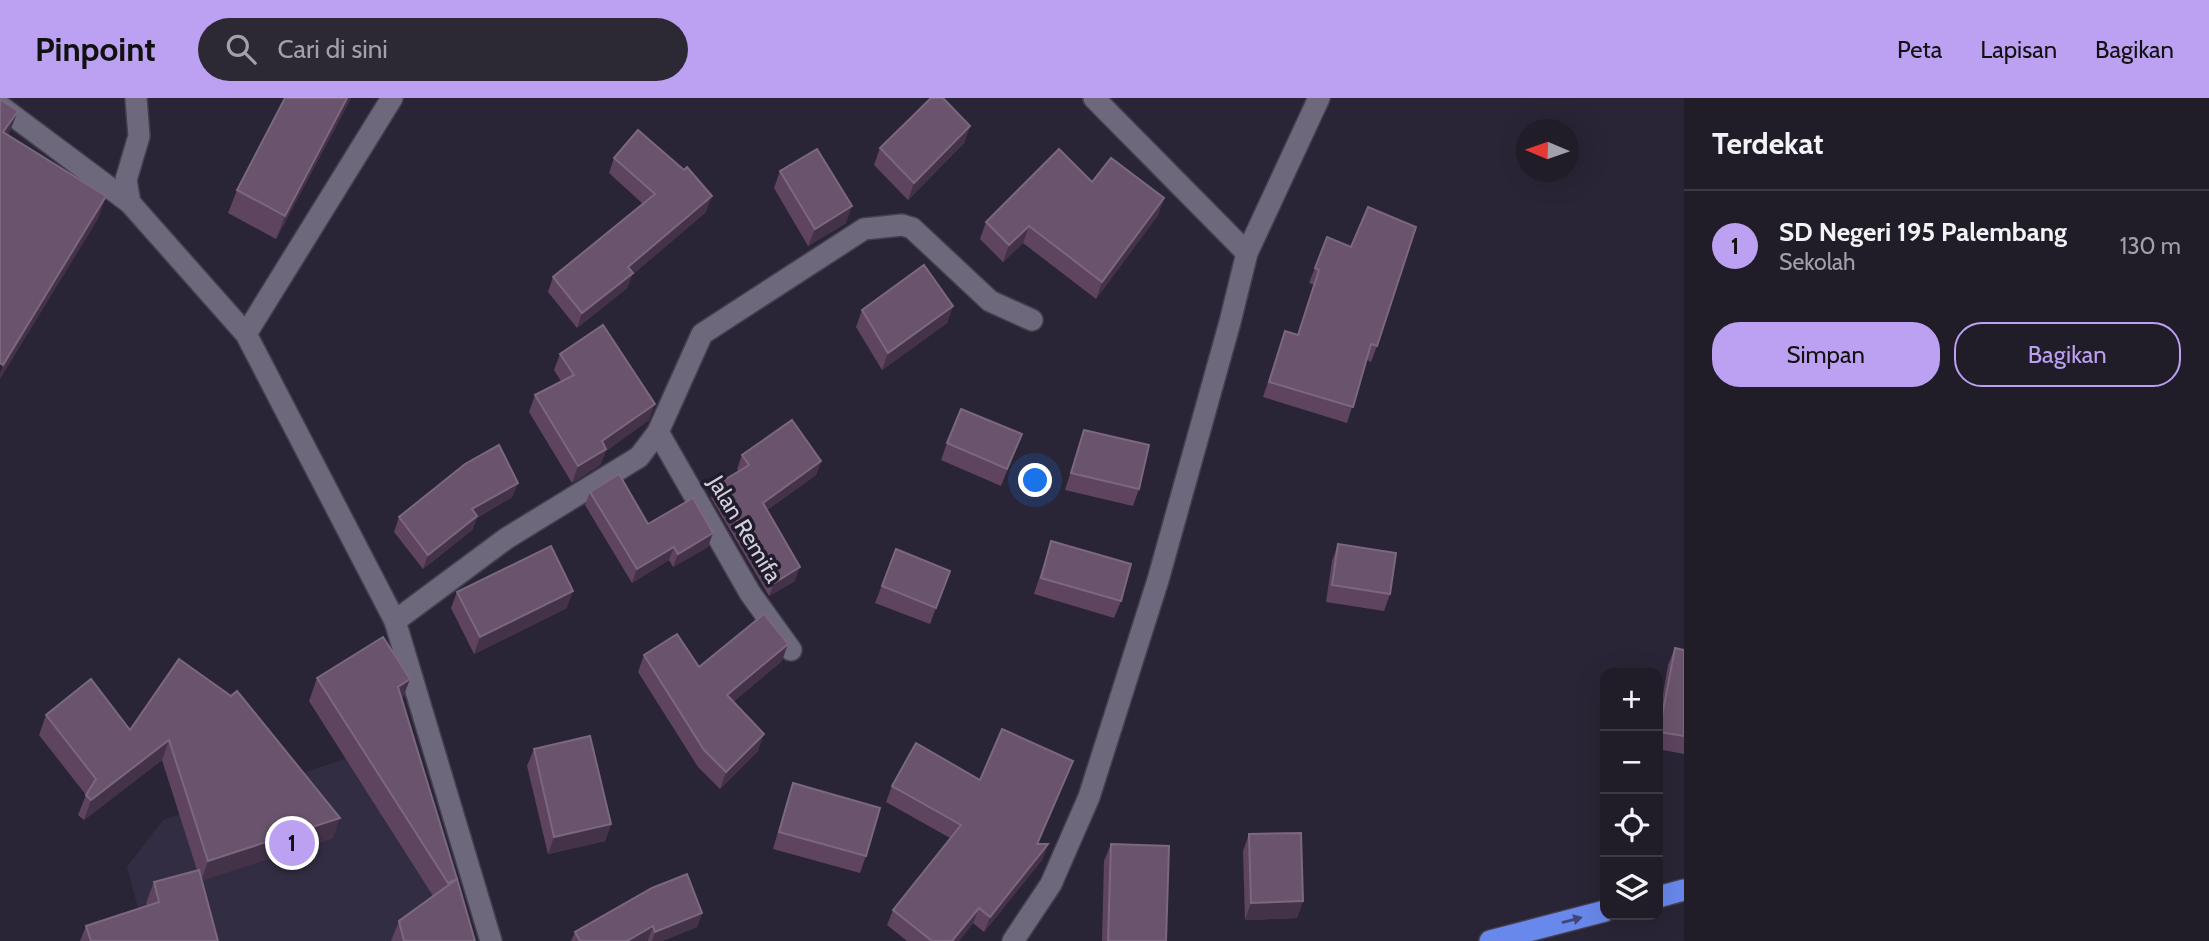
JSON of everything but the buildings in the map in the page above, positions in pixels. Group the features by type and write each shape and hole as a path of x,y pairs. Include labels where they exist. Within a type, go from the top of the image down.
{"highway":[{"path":"1663,896 1684,890"},
{"path":"1490,941 1600,912"}],"street":[{"path":"130,203 126,180 139,136 136,98"},
{"path":"246,334 392,98"},
{"path":"1094,98 1247,253"},
{"path":"1013,941 1051,884 1089,797 1158,580 1247,253 1320,98"},
{"path":"0,106 130,203 246,334 395,621 491,941"},
{"path":"395,621 507,538 639,457 658,432 702,334 864,229 902,225 912,228 990,301 1032,320"},
{"name":"Jalan Remifa","path":"658,432 750,593 791,650"}],"shaded area":[{"path":"410,737 466,941 147,941 127,867 163,820"}],"place":[{"name":"SD Negeri 195 Palembang","path":"292,843"}]}
